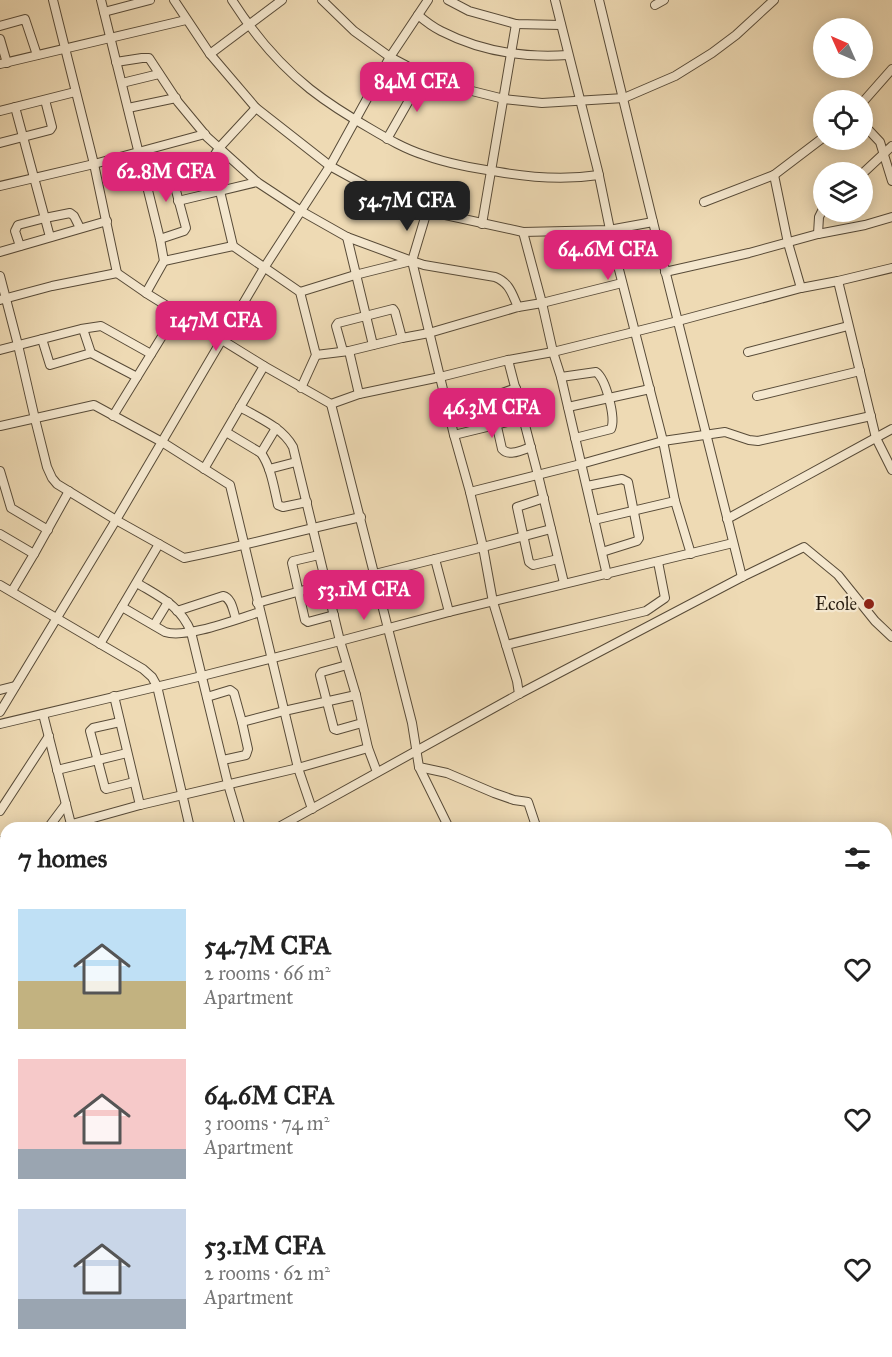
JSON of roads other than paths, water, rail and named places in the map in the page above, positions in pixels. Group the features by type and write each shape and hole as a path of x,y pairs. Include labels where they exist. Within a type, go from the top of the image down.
{"street":[{"path":"53,0 94,164 117,273 221,340 331,404 412,723 419,767 446,822"},
{"path":"101,0 164,261 146,293"},
{"path":"104,12 150,0"},
{"path":"174,0 210,54 256,108 330,166 381,194 427,211 523,232 609,230 653,222"},
{"path":"232,0 263,43 301,81 355,120 387,139 423,155 462,166 550,178 599,175"},
{"path":"210,54 282,0"},
{"path":"322,0 354,31 390,57 424,74 448,85 504,99 542,103 624,98 675,76 736,35 774,0"},
{"path":"0,712 264,268 330,166 390,57 428,0"},
{"path":"448,0 469,11 516,24 561,25"},
{"path":"555,0 599,175 609,230 663,441 675,501 691,554"},
{"path":"599,0 742,577"},
{"path":"655,5 664,0"},
{"path":"418,15 439,30 464,41 510,53 534,56 568,55"},
{"path":"0,26 25,19 37,55"},
{"path":"0,39 3,64 186,20"},
{"path":"482,224 516,24"},
{"path":"117,62 147,57 150,59 176,98 205,134 257,182 301,211 347,237 412,261 503,280 509,287 518,308"},
{"path":"873,91 892,69"},
{"path":"122,83 159,74"},
{"path":"387,139 424,74"},
{"path":"0,111 75,92"},
{"path":"128,108 176,98"},
{"path":"0,143 50,131 52,129 45,100"},
{"path":"15,107 50,237"},
{"path":"256,108 219,148 214,159 233,246 300,292 316,355 301,388"},
{"path":"0,186 205,134"},
{"path":"873,134 885,154 892,181"},
{"path":"704,202 774,175 813,145"},
{"path":"873,164 892,146"},
{"path":"145,176 170,171 186,230 160,238"},
{"path":"774,175 788,243 801,288"},
{"path":"178,201 257,182"},
{"path":"427,211 412,261 483,547 492,602 519,694"},
{"path":"20,246 15,231 17,227 45,218 70,213 80,228"},
{"path":"665,272 892,218"},
{"path":"0,252 107,221"},
{"path":"818,234 819,222"},
{"path":"523,232 561,377 607,575"},
{"path":"347,237 373,345"},
{"path":"164,261 233,246"},
{"path":"300,292 412,261"},
{"path":"331,404 359,394 553,352 801,288 892,268"},
{"path":"3,299 117,273"},
{"path":"0,276 3,299 18,345 49,473 57,484 184,558 244,546 361,517"},
{"path":"837,281 876,438 892,470"},
{"path":"316,355 346,351 429,333 518,308 622,283"},
{"path":"359,394 337,324 394,310 402,338"},
{"path":"114,416 177,312"},
{"path":"0,350 101,326 152,354"},
{"path":"748,352 848,326"},
{"path":"83,329 90,353"},
{"path":"42,339 49,364 52,366 90,353 137,377"},
{"path":"508,360 564,583"},
{"path":"204,469 264,366"},
{"path":"757,396 860,371"},
{"path":"561,377 596,372 600,375 608,397 613,421 611,429 575,438"},
{"path":"516,388 491,397 502,449 509,454 531,447"},
{"path":"568,407 650,389"},
{"path":"0,426 92,405 162,442 230,485 298,768 312,809"},
{"path":"240,407 276,428 293,447 340,641 356,695 368,748 377,772"},
{"path":"470,492 663,441 725,432 758,441 871,416"},
{"path":"454,435 524,418"},
{"path":"261,453 276,428"},
{"path":"727,519 892,429"},
{"path":"226,432 261,453 269,469 278,505 283,507 307,502"},
{"path":"269,469 296,462"},
{"path":"0,471 11,508 48,530"},
{"path":"587,486 625,480 628,482 639,535 637,541 602,552"},
{"path":"12,591 69,491"},
{"path":"544,498 517,507 529,562 531,565 558,559"},
{"path":"594,520 675,501"},
{"path":"375,574 551,529"},
{"path":"0,534 34,554"},
{"path":"0,724 202,676 564,583 607,575 733,543"},
{"path":"100,644 159,544"},
{"path":"288,822 519,694 804,547 838,575 875,621 892,637"},
{"path":"320,555 293,562 299,592 306,621 334,615"},
{"path":"435,559 449,612"},
{"path":"658,562 669,615"},
{"path":"137,583 168,602 186,620 239,822"},
{"path":"257,603 326,584"},
{"path":"0,585 152,677 157,686 189,822"},
{"path":"177,610 226,596 236,619"},
{"path":"506,645 646,611 665,598"},
{"path":"154,625 168,602"},
{"path":"122,607 171,634 191,632 260,612"},
{"path":"347,665 321,673 326,702 333,727 337,730 362,723"},
{"path":"0,690 15,686"},
{"path":"207,697 232,691 242,722 248,752 246,755 223,760"},
{"path":"242,722 356,695"},
{"path":"114,696 140,805"},
{"path":"42,714 71,822"},
{"path":"120,722 91,729 98,760 106,789 134,782"},
{"path":"0,811 49,736"},
{"path":"85,822 140,805 298,768 368,748"},
{"path":"57,770 127,753"},
{"path":"419,767 447,773 504,797 528,802 535,822"},
{"path":"52,822 66,804"}],"place":[{"name":"Ecole","path":"869,604"}]}
